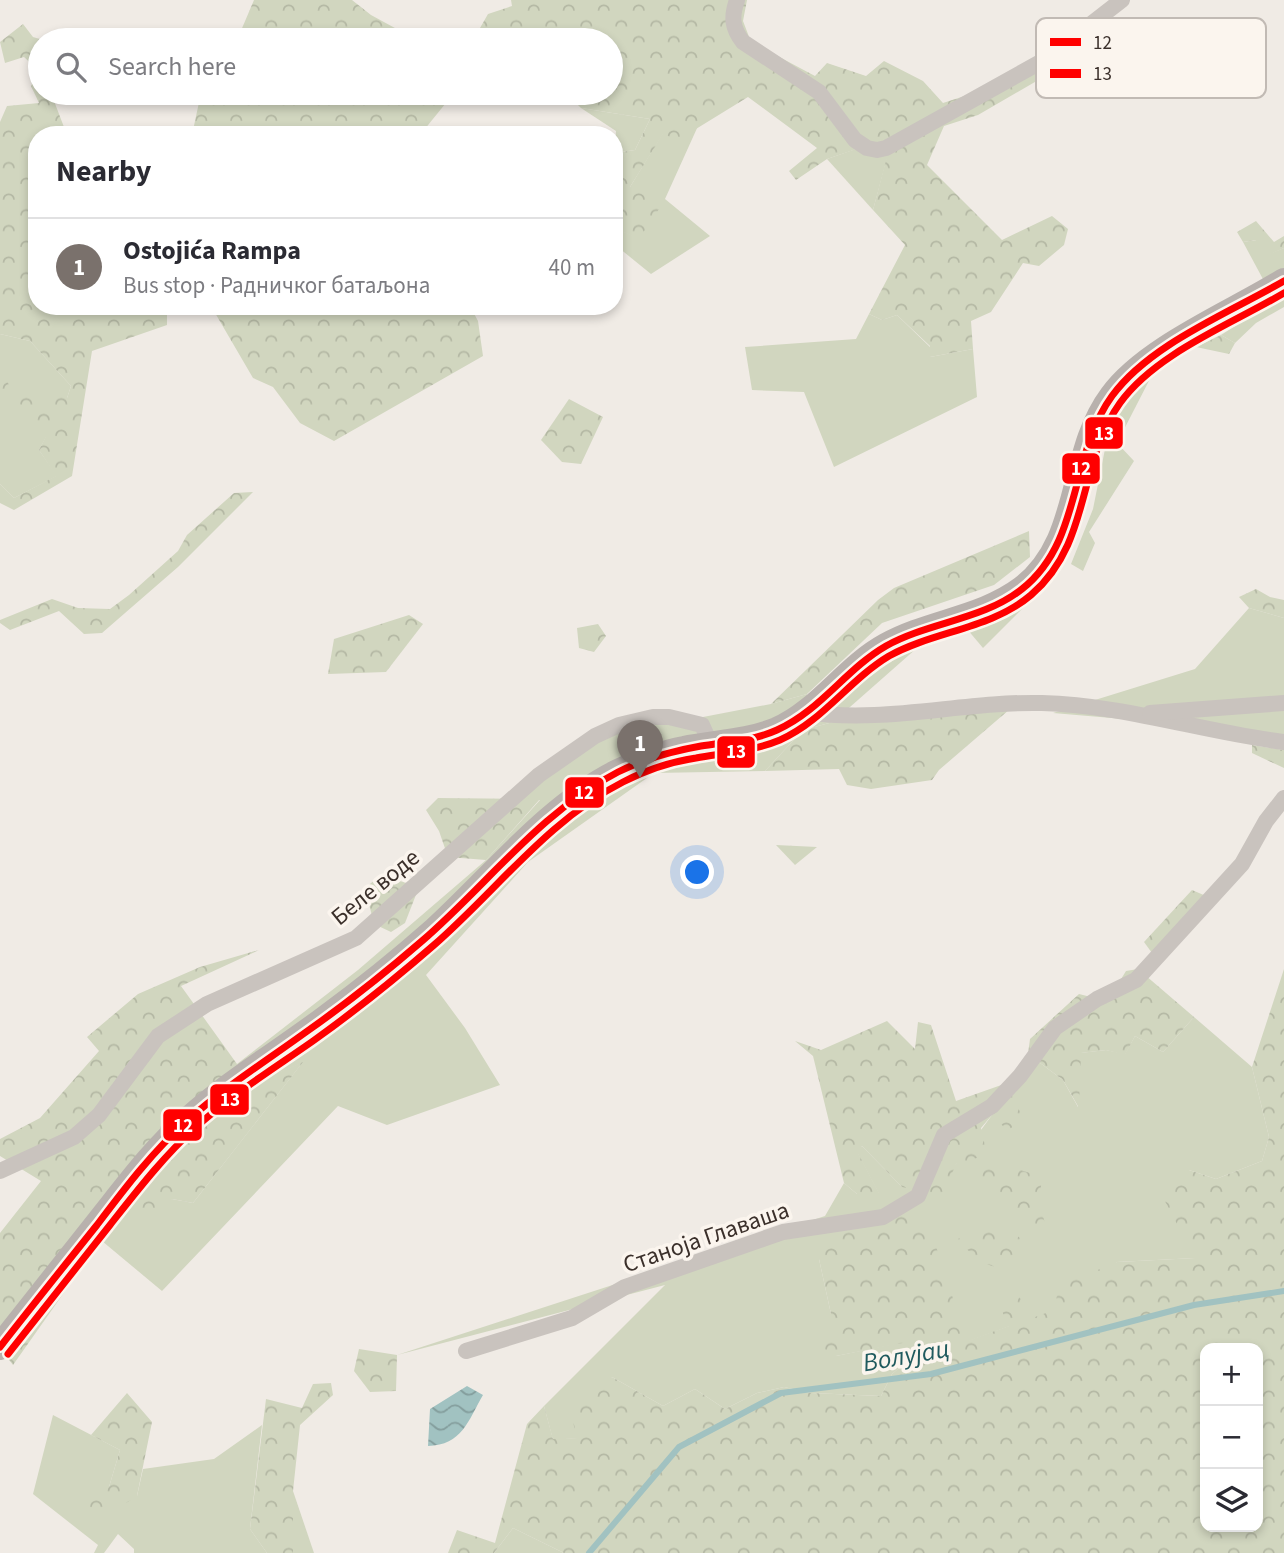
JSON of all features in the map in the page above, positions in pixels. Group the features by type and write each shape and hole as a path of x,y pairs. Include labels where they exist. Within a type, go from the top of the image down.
{"main road":[{"path":"0,1348 145,1165 197,1112 242,1075 326,1019 373,982 447,918 540,827 570,802 619,771 659,755 765,734 785,726 807,712 855,669 888,645 911,634 989,608 1026,587 1043,570 1062,539 1088,446 1097,422 1113,394 1130,375 1146,363 1199,329 1284,281"}],"street":[{"path":"737,0 733,17 734,30 743,42 819,92 855,140 867,148 886,148 1036,65"},
{"path":"1099,18 1122,0"},
{"path":"1138,714 1284,702"},
{"path":"807,712 834,716 995,703 1045,703 1138,714 1284,742"},
{"name":"Беле воде","path":"0,1171 75,1137 99,1115 158,1036 207,1004 356,938 538,775 595,736 639,719 669,717 702,725 710,744"},
{"name":"Станоја Главаша","path":"466,1351 572,1318 625,1287 783,1232 883,1217 918,1196 944,1135 992,1106 1020,1076 1055,1028 1097,999 1136,980 1242,864 1266,821 1284,798"}],"green space":[{"path":"254,0 352,0 371,15 395,28 242,28"},
{"path":"511,0 747,0 743,21 751,42 815,76 827,63 866,76 884,61 923,81 943,103 1036,72 1036,81 978,115 944,126 927,165 1002,240 1052,216 1068,229 1064,245 1039,266 1023,263 991,312 971,321 973,349 930,357 930,346 897,315 882,320 869,314 905,245 873,210 892,137 827,159 796,180 789,171 817,148 748,97 678,140 663,134 630,187 665,200 639,239 623,232 623,152 635,150 650,119 581,108 578,105 623,105 623,28 480,28 488,14 512,6"},
{"path":"23,24 28,30 28,61 24,57 5,63 0,42"},
{"path":"28,104 56,105 64,126 28,126 28,315 167,315 167,325 92,351 72,476 14,510 0,503 0,484 14,498 56,476 39,450 46,436 14,397 46,390 67,398 71,386 30,341 0,334 0,122 7,106"},
{"path":"198,105 444,105 427,126 194,126"},
{"path":"581,108 650,119 635,150 623,152 623,126 608,126"},
{"path":"698,126 665,199 710,236 651,274 623,251 623,232 639,238 630,187 663,133 678,139"},
{"path":"893,136 873,210 827,159"},
{"path":"1256,221 1274,242 1284,236 1284,248 1266,256 1256,240 1243,242 1237,232"},
{"path":"1257,240 1266,255 1284,248 1284,268 1264,281 1243,242"},
{"path":"1284,295 1284,307 1256,323 1235,343 1221,335"},
{"path":"869,314 882,320 897,315 930,347 930,357 973,349 977,397 834,467 804,392 752,390 745,347 856,339"},
{"path":"216,315 475,315 478,321 483,356 334,441 300,423 273,387 253,378"},
{"path":"0,334 30,341 71,386 39,450 57,476 14,498 0,484"},
{"path":"1221,335 1235,343 1229,354 1196,347"},
{"path":"0,364 14,397 0,402"},
{"path":"1154,371 1117,443 1134,461 1089,532 1095,543 1083,571 1071,564 1093,509 1108,434 1124,401"},
{"path":"569,399 603,417 581,464 562,462 541,440"},
{"path":"253,492 178,567 102,633 84,634 59,611 10,630 0,623 0,620 52,599 78,608 110,609 178,551 187,535 234,493"},
{"path":"1029,531 1030,557 994,585 882,623 807,694 771,704 878,600 894,588"},
{"path":"1256,589 1270,597 1284,600 1284,618 1249,608 1239,597"},
{"path":"1032,599 983,648 967,629"},
{"path":"1249,608 1284,618 1284,750 1147,721 1053,713 1195,669"},
{"path":"409,615 423,624 386,672 328,674 334,639"},
{"path":"598,624 606,636 594,652 579,648 577,628"},
{"path":"926,640 833,722 803,730 765,771 654,773 528,862 426,975 465,1028 500,1085 387,1125 338,1106 162,1291 102,1241 123,1209 172,1199 193,1203 302,1063 245,1087 237,1064 358,970 486,860 540,800 500,799 626,716 703,717 807,694 803,728 863,677"},
{"path":"1010,709 939,770 932,780 871,789 847,785 839,769 765,771 803,730 833,722"},
{"path":"1252,745 1284,750 1284,768 1252,753"},
{"path":"438,798 540,799 486,860 448,857 439,831 426,810"},
{"path":"776,845 817,847 795,865"},
{"path":"381,875 419,887 405,923 391,932 374,924 365,888"},
{"path":"1192,890 1206,896 1152,953 1144,942"},
{"path":"259,950 181,986 237,1064 245,1087 303,1062 193,1203 172,1199 148,1218 123,1209 13,1365 0,1348 0,1233 41,1181 0,1156 0,1139 40,1118 99,1051 87,1037 138,994 200,967"},
{"path":"1138,969 1194,1017 1163,1052 1135,1036 1125,1055 1106,1050 1081,1053 1079,1108 1063,1080 1028,1054 1030,1039 1079,994 1091,997 1118,984 1126,971"},
{"path":"1284,969 1284,1553 564,1553 513,1528 494,1553 448,1553 457,1530 495,1543 527,1424 544,1406 553,1439 577,1438 568,1402 612,1377 663,1406 695,1389 725,1409 757,1393 784,1387 811,1393 881,1396 892,1374 919,1351 918,1340 836,1356 821,1347 831,1314 819,1259 833,1230 911,1208 925,1213 967,1341 1009,1326 1001,1309 1015,1292 1035,1317 1054,1310 1059,1286 1117,1262 1195,1258 1158,1188 1189,1170 1216,1179 1262,1161 1269,1137 1252,1067"},
{"path":"1194,1017 1252,1067 1269,1137 1262,1161 1216,1179 1189,1170 1196,1258 1117,1262 1049,1333 1010,1326 966,1342 819,1259 831,1314 836,1356 918,1339 919,1351 892,1374 881,1396 811,1393 784,1387 757,1393 725,1409 695,1389 663,1406 612,1377 577,1438 553,1440 544,1406 665,1285 397,1355 825,1216 844,1183 857,1194 879,1194 857,1152 862,1146 902,1187 956,1164 992,1115 1007,1083 1028,1054 1063,1080 1078,1107 1080,1053 1106,1050 1125,1054 1135,1036 1163,1052"},
{"path":"887,1021 915,1049 918,1022 931,1025 956,1101 1007,1083 1024,1121 1007,1130 992,1115 981,1128 987,1155 956,1164 943,1195 902,1187 862,1146 858,1153 880,1195 857,1194 844,1183 813,1056 795,1041 821,1050"},
{"path":"996,1162 1042,1177 1039,1204 1045,1223 1033,1226 1025,1213 1017,1214 969,1171"},
{"path":"970,1223 988,1231 1007,1227 1027,1244 1004,1268 995,1267 951,1241 964,1237"},
{"path":"359,1349 397,1355 396,1391 370,1392 354,1371"},
{"path":"331,1383 333,1395 300,1425 293,1491 293,1553 267,1553 250,1529 266,1399 302,1408 313,1384"},
{"path":"127,1393 152,1422 137,1496 96,1522 84,1504 109,1487 120,1450 91,1435"},
{"path":"53,1415 120,1450 109,1487 137,1496 143,1469 214,1459 262,1425 250,1529 267,1553 134,1553 134,1549 118,1534 104,1553 94,1553 98,1545 33,1494"},
{"path":"293,1491 314,1553 293,1553"},
{"path":"513,1528 564,1553 494,1553"}],"water":[{"path":"467,1386 483,1395 463,1430 449,1441 428,1446 430,1409"}],"waterway":[{"name":"Волујац","path":"589,1553 679,1447 781,1393 931,1374 1194,1305 1284,1291"}],"transit line":[{"name":"12","path":"0,1347 129,1184 175,1132 216,1096 394,965 564,807 590,788 648,759 690,748 749,739 777,730 807,712 858,666 886,646 920,631 990,608 1022,589 1042,569 1056,547 1098,419 1128,377 1169,345 1284,281"},
{"name":"13","path":"8,1354 140,1187 183,1139 223,1104 329,1030 405,970 571,816 623,782 649,770 780,740 810,722 889,656 980,623 1031,595 1051,574 1065,552 1106,426 1135,385 1174,354 1284,293"}],"place":[{"name":"Ostojića Rampa","path":"640,778"}]}
